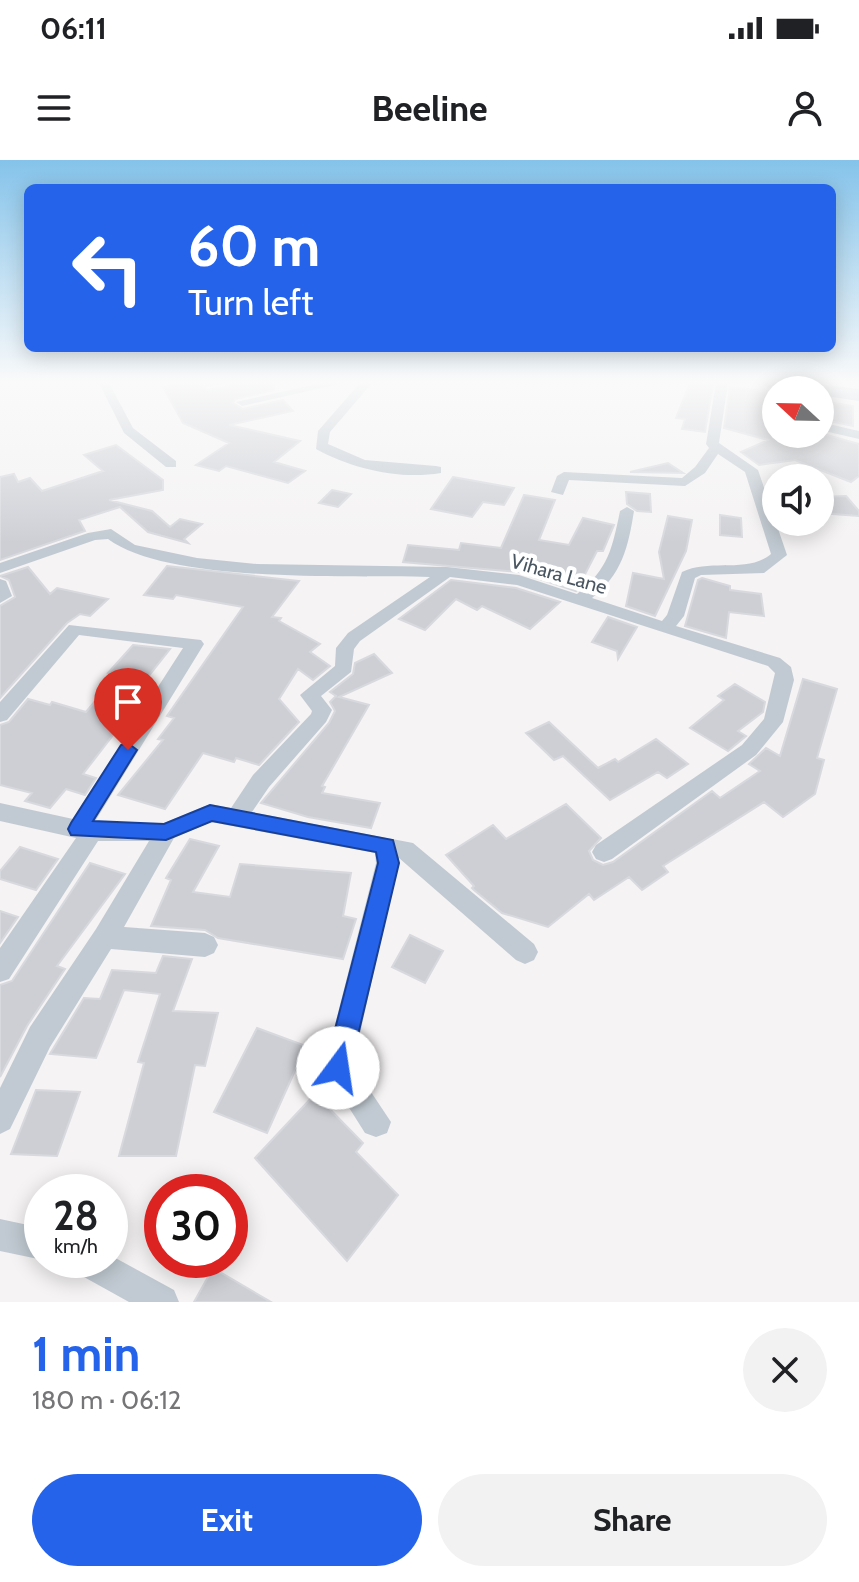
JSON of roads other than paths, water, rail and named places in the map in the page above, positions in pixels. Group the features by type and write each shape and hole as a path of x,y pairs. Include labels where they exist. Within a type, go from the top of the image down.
{"street":[{"path":"136,436 171,464"},
{"path":"323,436 321,446 341,459 374,469 436,470"},
{"path":"665,628 675,616 688,575 698,570 764,568 779,555 751,470 712,444 713,436"},
{"path":"558,492 564,476 685,482 700,470 716,447"},
{"path":"580,600 605,580 618,558 627,511"},
{"name":"Vihara Lane","path":"0,568 93,536 111,534 130,548 197,563 257,569 447,572 519,580 774,662 784,671 785,680 773,722 749,750 604,852"},
{"path":"237,817 261,781 319,717 322,710 310,695 344,668 345,648 354,637 447,572"},
{"path":"0,584 4,596 0,598"},
{"path":"0,715 75,629 195,644 0,970"},
{"path":"0,812 85,831 166,832 210,813 405,850 525,952"},
{"path":"0,1119 40,1037 105,937 166,832"},
{"path":"376,1122 338,1068 388,863 385,846"},
{"path":"105,937 205,945"},
{"path":"0,1235 24,1240"},
{"path":"119,1278 162,1302"}]}
